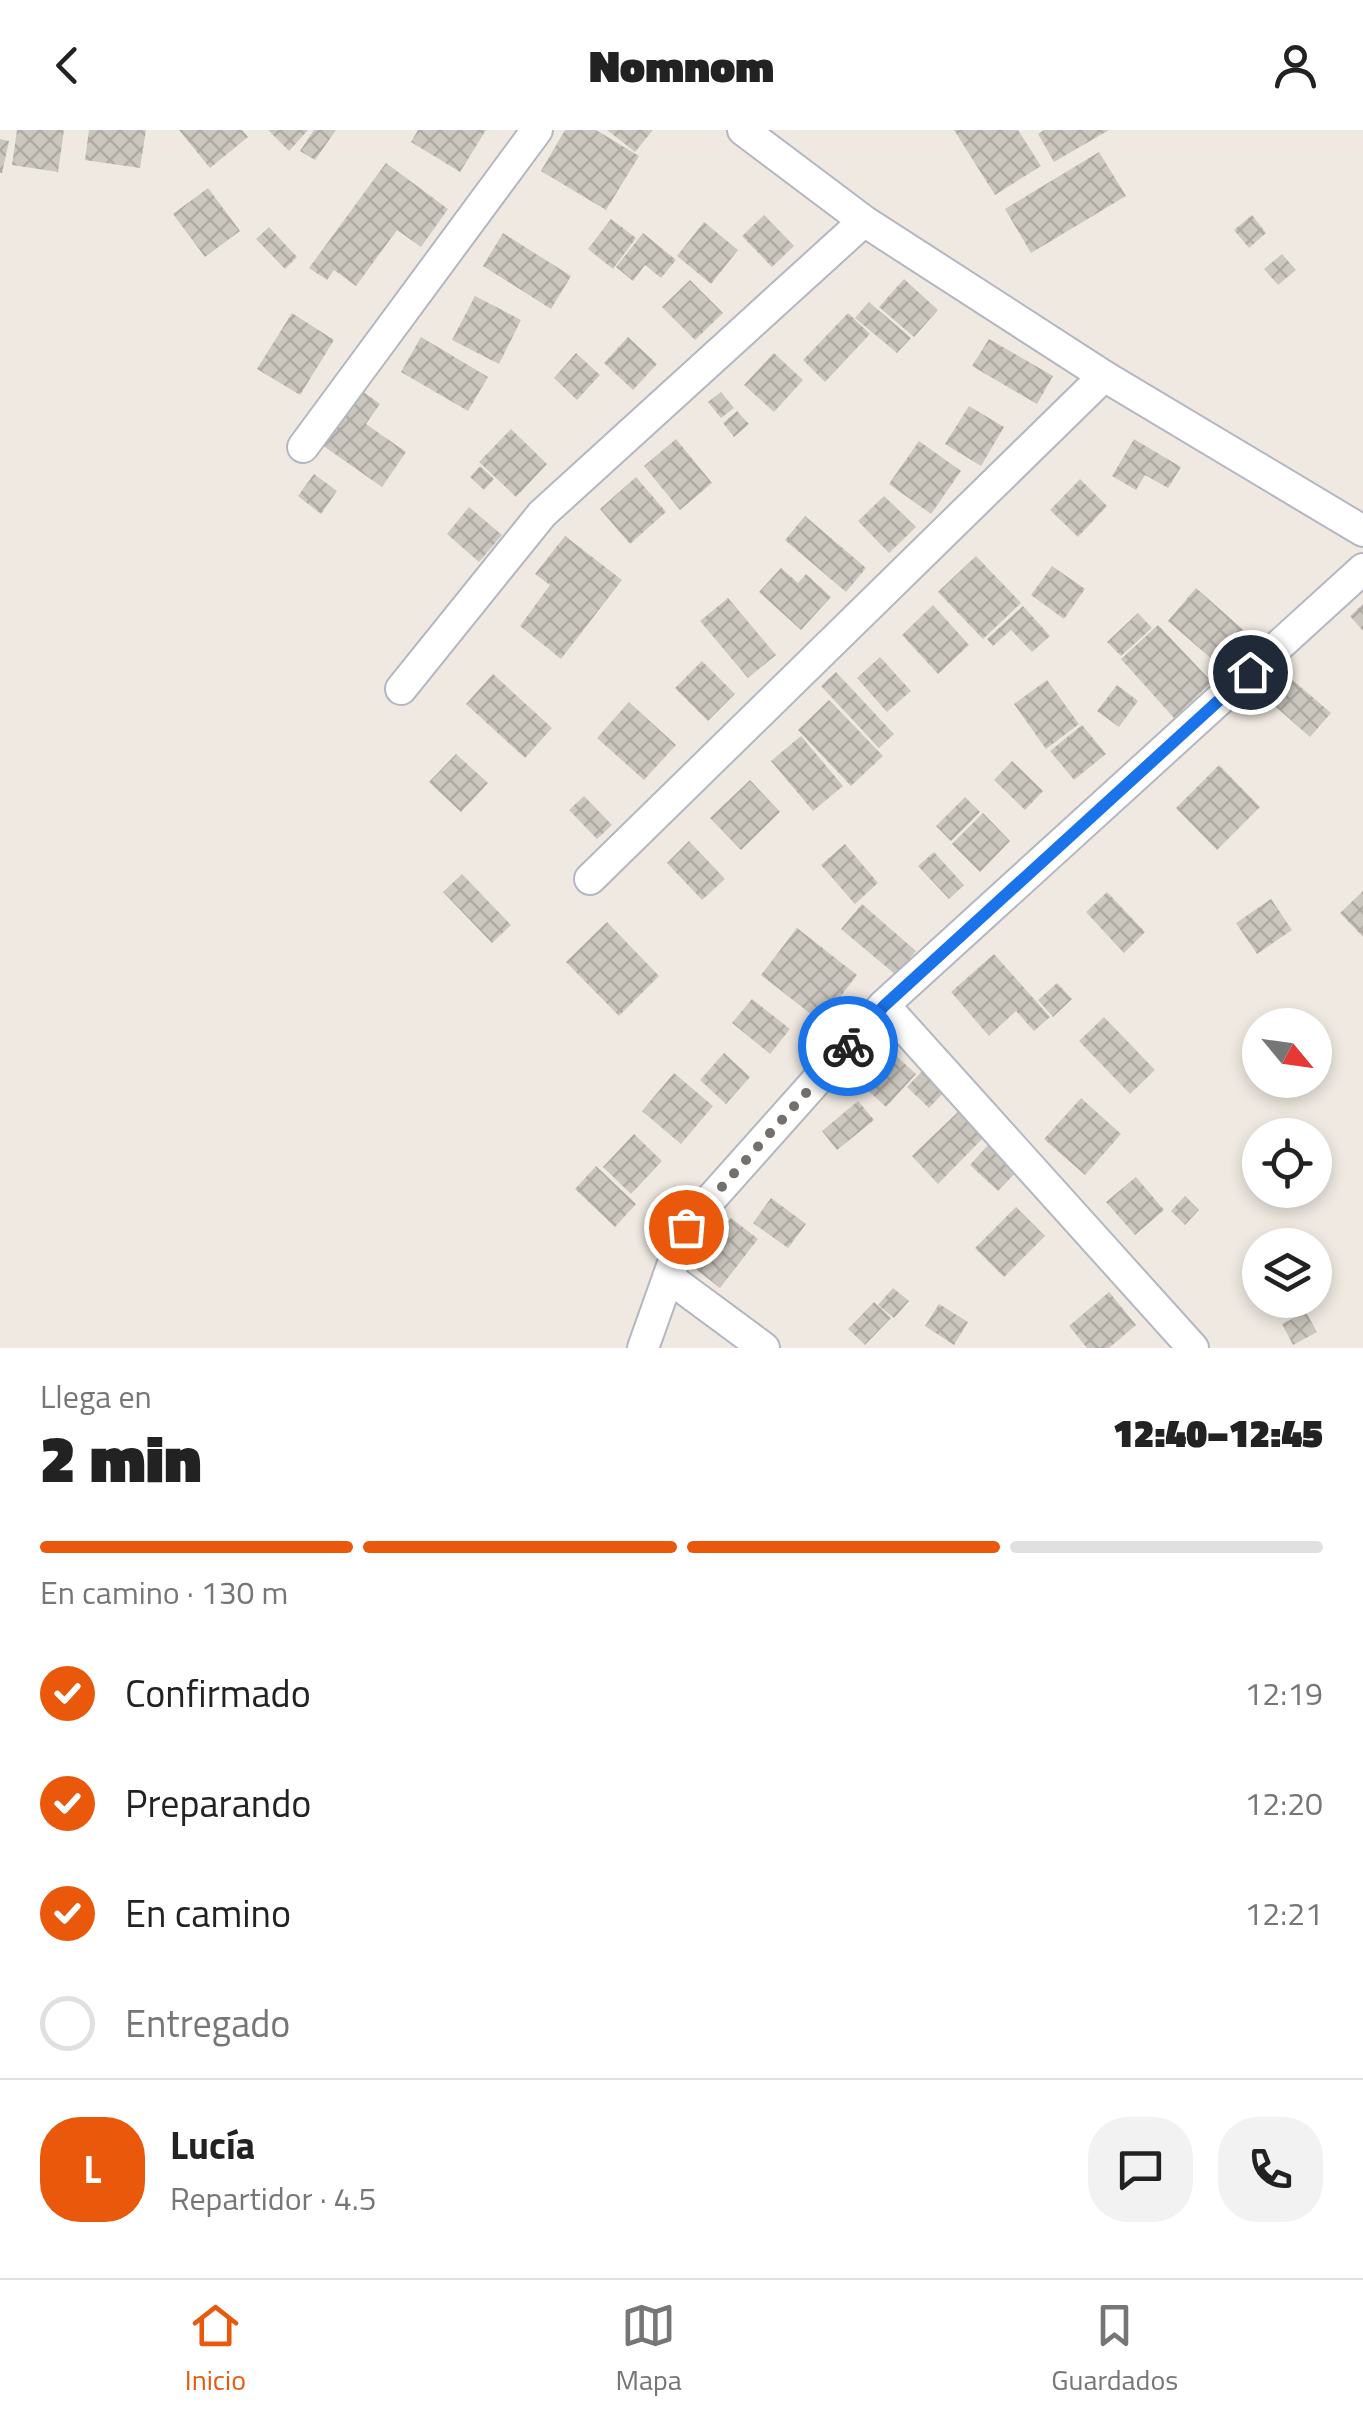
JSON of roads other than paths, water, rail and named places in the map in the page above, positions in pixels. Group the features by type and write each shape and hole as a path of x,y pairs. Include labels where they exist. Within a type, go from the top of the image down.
{"street":[{"path":"303,447 537,130"},
{"path":"743,130 864,220 1104,376 1363,531"},
{"path":"400,689 542,514 864,220"},
{"path":"590,879 1104,376"},
{"path":"643,1348 686,1227 884,1006 1363,568"},
{"path":"884,1006 1193,1348"},
{"path":"668,1277 764,1348"}]}
